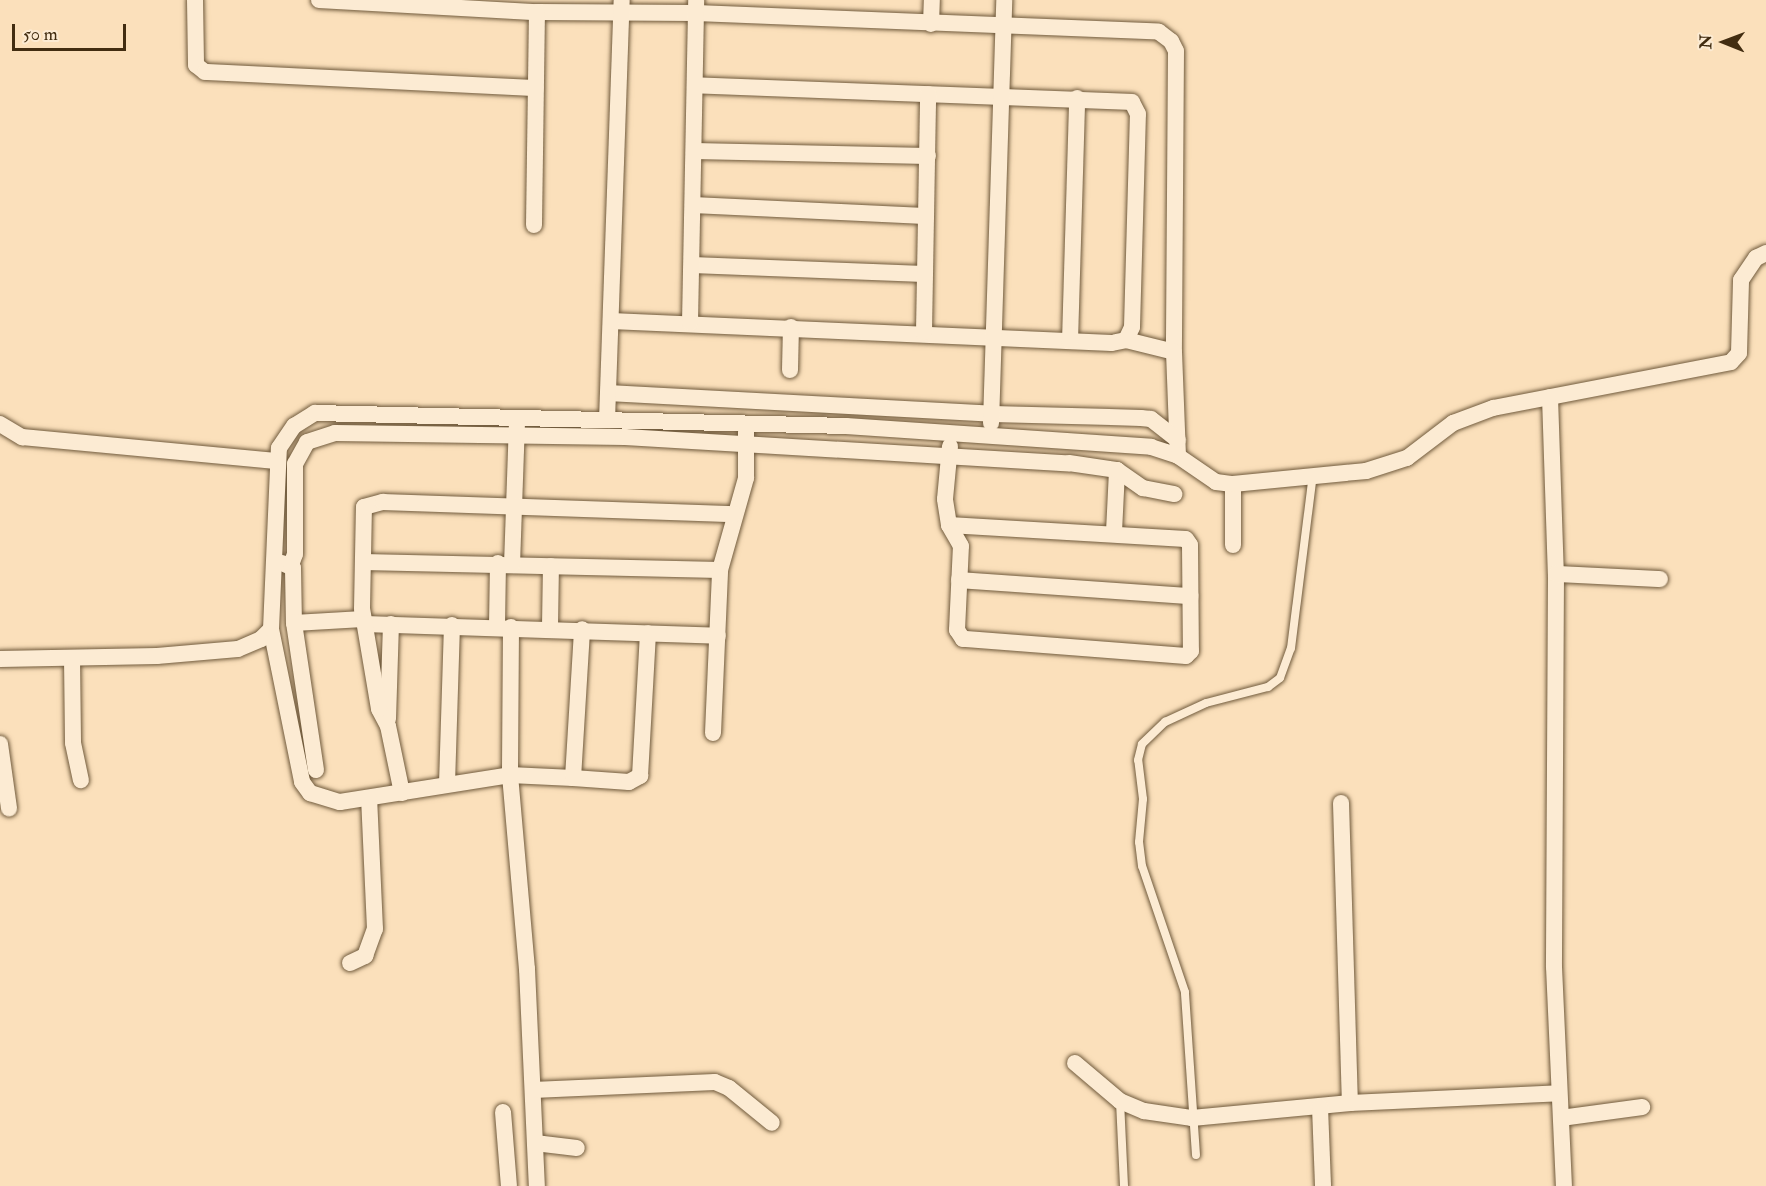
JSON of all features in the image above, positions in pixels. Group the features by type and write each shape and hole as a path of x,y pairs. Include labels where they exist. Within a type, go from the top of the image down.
{"street":[{"path":"195,0 196,65 205,72 536,88"},
{"path":"329,0 470,5 537,12 622,6 696,7 931,24 1159,32 1171,40 1176,51 1174,352 1178,448"},
{"path":"931,24 932,0"},
{"path":"991,436 1004,0"},
{"path":"607,420 622,6"},
{"path":"690,323 696,7"},
{"path":"534,225 537,12"},
{"path":"696,85 1001,98 1077,98 1132,102 1138,114 1132,327 1126,340"},
{"path":"924,332 928,94"},
{"path":"1070,341 1077,98"},
{"path":"694,151 928,156"},
{"path":"693,205 925,216"},
{"path":"608,393 992,414 1151,419 1205,476 1233,484 1386,466 1407,458 1453,423 1493,408 1731,362 1739,353 1741,279 1756,258 1766,253"},
{"path":"692,265 924,274"},
{"path":"611,321 924,332 1070,341 1126,340 1174,352"},
{"path":"790,370 791,327"},
{"path":"1550,397 1556,573 1554,967 1564,1186"},
{"path":"763,424 764,401"},
{"path":"648,633 640,776 629,782 510,776 340,802 310,793 302,782 271,629 276,461 285,436 315,413 517,426 625,429 763,424 1178,448"},
{"path":"316,770 294,623 291,565 296,554 295,464 308,442 315,437 356,432 607,420 625,429 746,442 1009,459 1117,470 1143,488 1174,494"},
{"path":"0,424 22,437 276,461"},
{"path":"713,733 720,570 746,478 746,424"},
{"path":"517,426 515,507 505,564 504,626 510,776 533,1090 537,1186"},
{"path":"949,525 1114,532 1186,539 1190,545 1191,651 1186,656 984,643 963,639 957,630 961,546 949,525 945,499 951,435"},
{"path":"1009,438 1009,459"},
{"path":"1114,532 1117,470"},
{"path":"1233,484 1233,545"},
{"path":"388,726 379,709 364,622 364,507 371,503 734,514"},
{"path":"273,562 291,565"},
{"path":"363,562 720,570"},
{"path":"550,627 551,566"},
{"path":"1556,573 1660,579"},
{"path":"958,580 1190,596"},
{"path":"294,623 364,622 550,627 718,636"},
{"path":"390,624 388,726 402,793"},
{"path":"447,784 452,625"},
{"path":"0,659 72,658 238,649 261,639 271,629"},
{"path":"573,778 582,629"},
{"path":"72,658 73,743 81,780"},
{"path":"0,744 9,808"},
{"path":"350,963 365,956 375,929 369,799"},
{"path":"1341,803 1350,1103"},
{"path":"1075,1063 1120,1101 1144,1111 1192,1118 1350,1103 1559,1093"},
{"path":"533,1090 715,1082 729,1088 772,1124"},
{"path":"1320,1107 1323,1186"},
{"path":"1561,1118 1642,1107"},
{"path":"502,1112 509,1186"},
{"path":"535,1143 577,1148"}],"lane":[{"path":"1196,1155 1185,992 1142,866 1139,842 1143,799 1138,760 1142,744 1165,722 1206,703 1268,687 1280,678 1291,648 1313,473"},
{"path":"1120,1101 1124,1186"}]}
